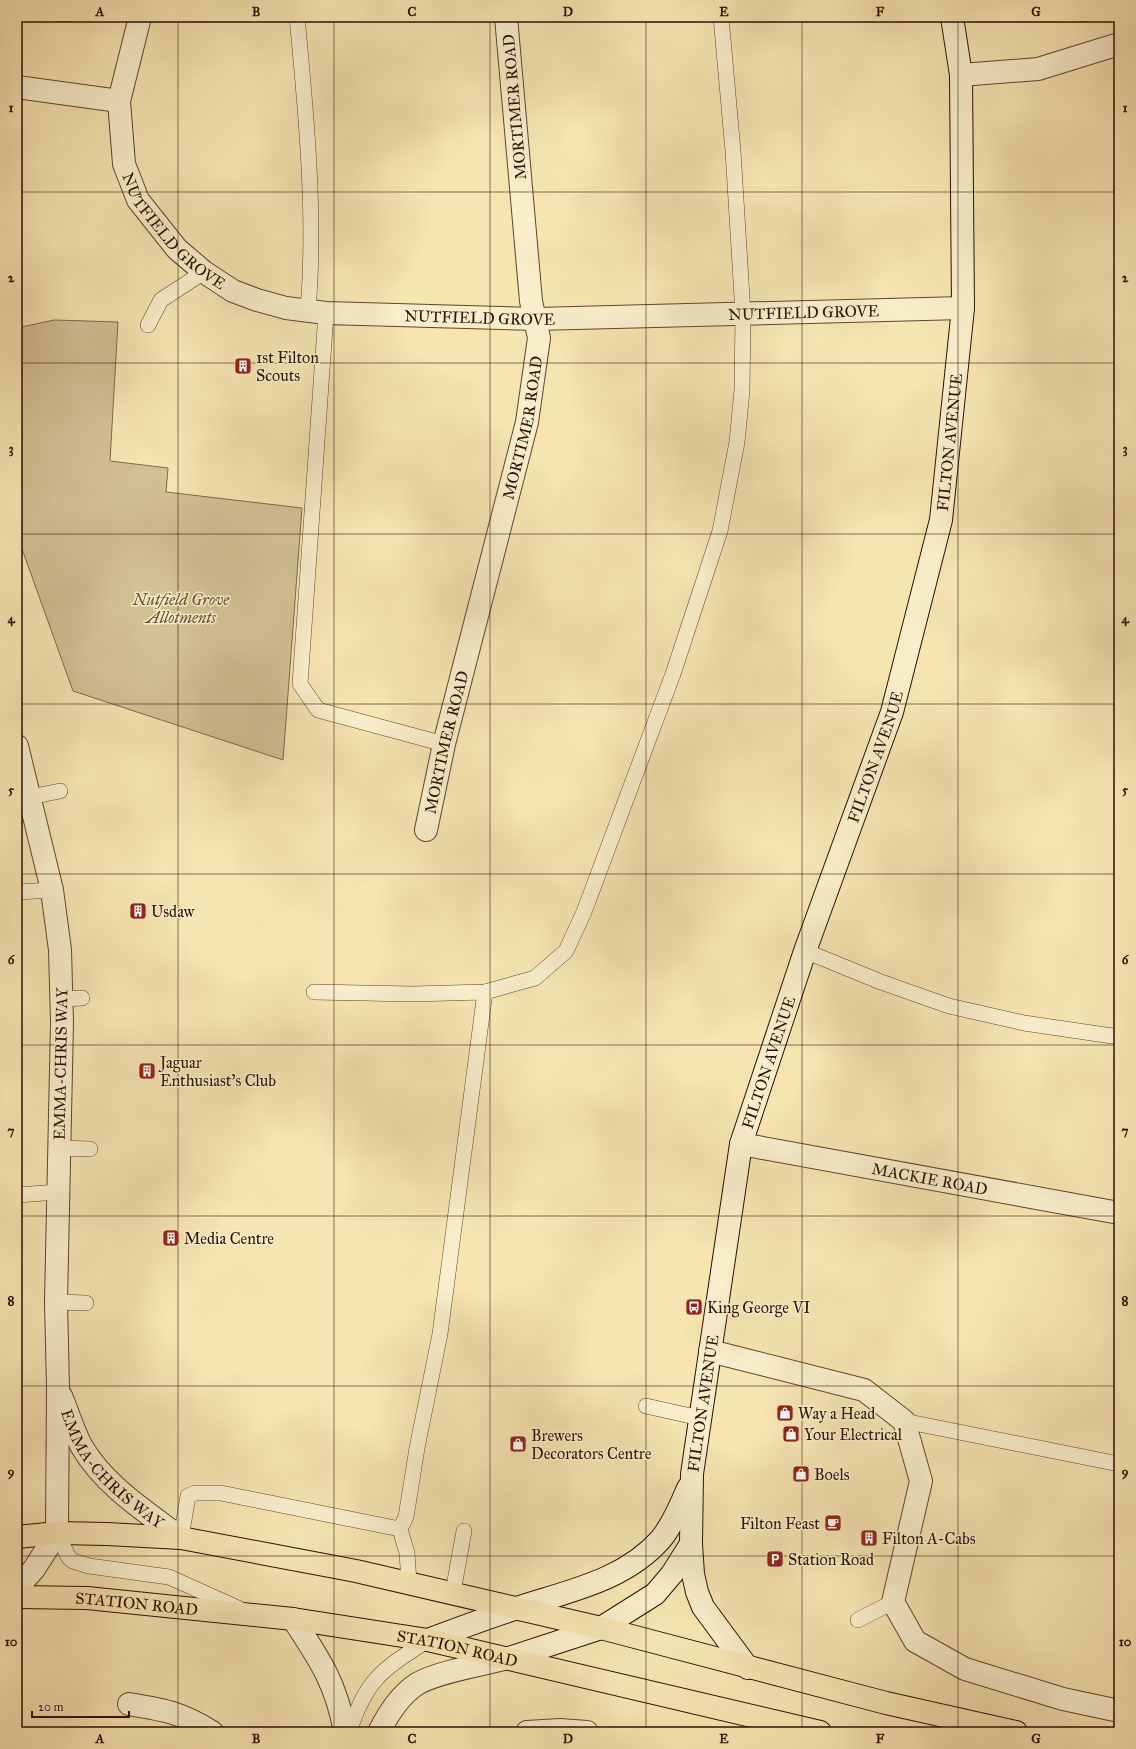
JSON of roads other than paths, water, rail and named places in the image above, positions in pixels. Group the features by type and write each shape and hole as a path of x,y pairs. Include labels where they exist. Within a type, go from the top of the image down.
{"main road":[{"path":"17,1537 58,1534 136,1534 180,1538 409,1582 601,1628 748,1668 886,1703 1016,1732"},
{"name":"STATION ROAD","path":"17,1597 93,1599 294,1619 428,1640 820,1732"}],"street":[{"name":"NUTFIELD GROVE","path":"140,17 119,101 124,164 138,200 177,249 204,272 233,291 257,300 286,308 317,312 536,319 963,308"},
{"name":"MORTIMER ROAD","path":"426,830 444,744 527,422 539,338 531,301 506,17"},
{"name":"FILTON AVENUE","path":"748,1668 703,1607 697,1592 692,1544 691,1482 741,1144 806,950 892,712 941,520 963,308 961,75 952,17"},
{"path":"961,75 1038,69 1119,44"},
{"path":"17,87 119,101"},
{"name":"EMMA-CHRIS WAY","path":"17,746 52,890 60,950 72,998 59,1148 56,1302 58,1387 56,1473 58,1534"},
{"name":"MACKIE ROAD","path":"741,1144 1119,1213"},
{"path":"710,1351 864,1390 904,1421 921,1481 893,1602 915,1641 965,1669 1063,1699 1119,1711"},
{"name":"EMMA-CHRIS WAY","path":"58,1387 82,1446 98,1470 112,1484 180,1538"},
{"name":"FILTON AVENUE","path":"428,1640 517,1608 582,1589 630,1566 660,1539 674,1519 691,1482"},
{"path":"17,1588 34,1569 58,1534"},
{"path":"379,1732 390,1713 404,1696 418,1684 432,1678 509,1658 601,1628 655,1594 672,1574 692,1544"},
{"path":"294,1619 329,1676 337,1696 345,1732"},
{"path":"129,1704 177,1713 191,1718 212,1732"},
{"path":"527,1732 560,1730 587,1732"}],"lane":[{"path":"297,17 303,77 308,170 311,275 317,312 300,684 318,710 444,744"},
{"path":"314,992 412,994 485,992 535,978 566,951 584,912 673,674 720,531 737,442 742,390 743,314 733,151 721,17"},
{"path":"148,326 161,300 204,272"},
{"path":"30,797 60,791"},
{"path":"18,892 52,890"},
{"path":"806,950 880,982 949,1006 1024,1022 1119,1037"},
{"path":"409,1582 407,1553 400,1528 406,1517 417,1448 440,1334 485,992"},
{"path":"59,1148 90,1149"},
{"path":"17,1196 58,1192"},
{"path":"56,1302 86,1303"},
{"path":"646,1406 700,1418"},
{"path":"904,1421 1119,1464"},
{"path":"180,1538 188,1496 195,1493 221,1494 400,1528"},
{"path":"453,1592 464,1531"},
{"name":"STATION ROAD","path":"58,1534 69,1558 73,1561 89,1566 169,1577 256,1616"},
{"path":"858,1620 893,1602"},
{"name":"FILTON AVENUE","path":"349,1732 363,1696 376,1678 385,1668 428,1640"}],"place":[{"name":"1st Filton Scouts","path":"243,366"},
{"name":"Usdaw","path":"138,911"},
{"name":"Jaguar Enthusiast's Club","path":"147,1071"},
{"name":"Media Centre","path":"171,1238"},
{"name":"King George VI","path":"694,1307"},
{"name":"Way a Head","path":"785,1413"},
{"name":"Your Electrical","path":"791,1434"},
{"name":"Brewers Decorators Centre","path":"518,1444"},
{"name":"Boels","path":"801,1474"},
{"name":"Filton Feast","path":"833,1523"},
{"name":"Filton A-Cabs","path":"869,1538"},
{"name":"Station Road","path":"775,1559"}],"park label":[{"name":"Nutfield Grove Allotments","path":"181,608"}]}
